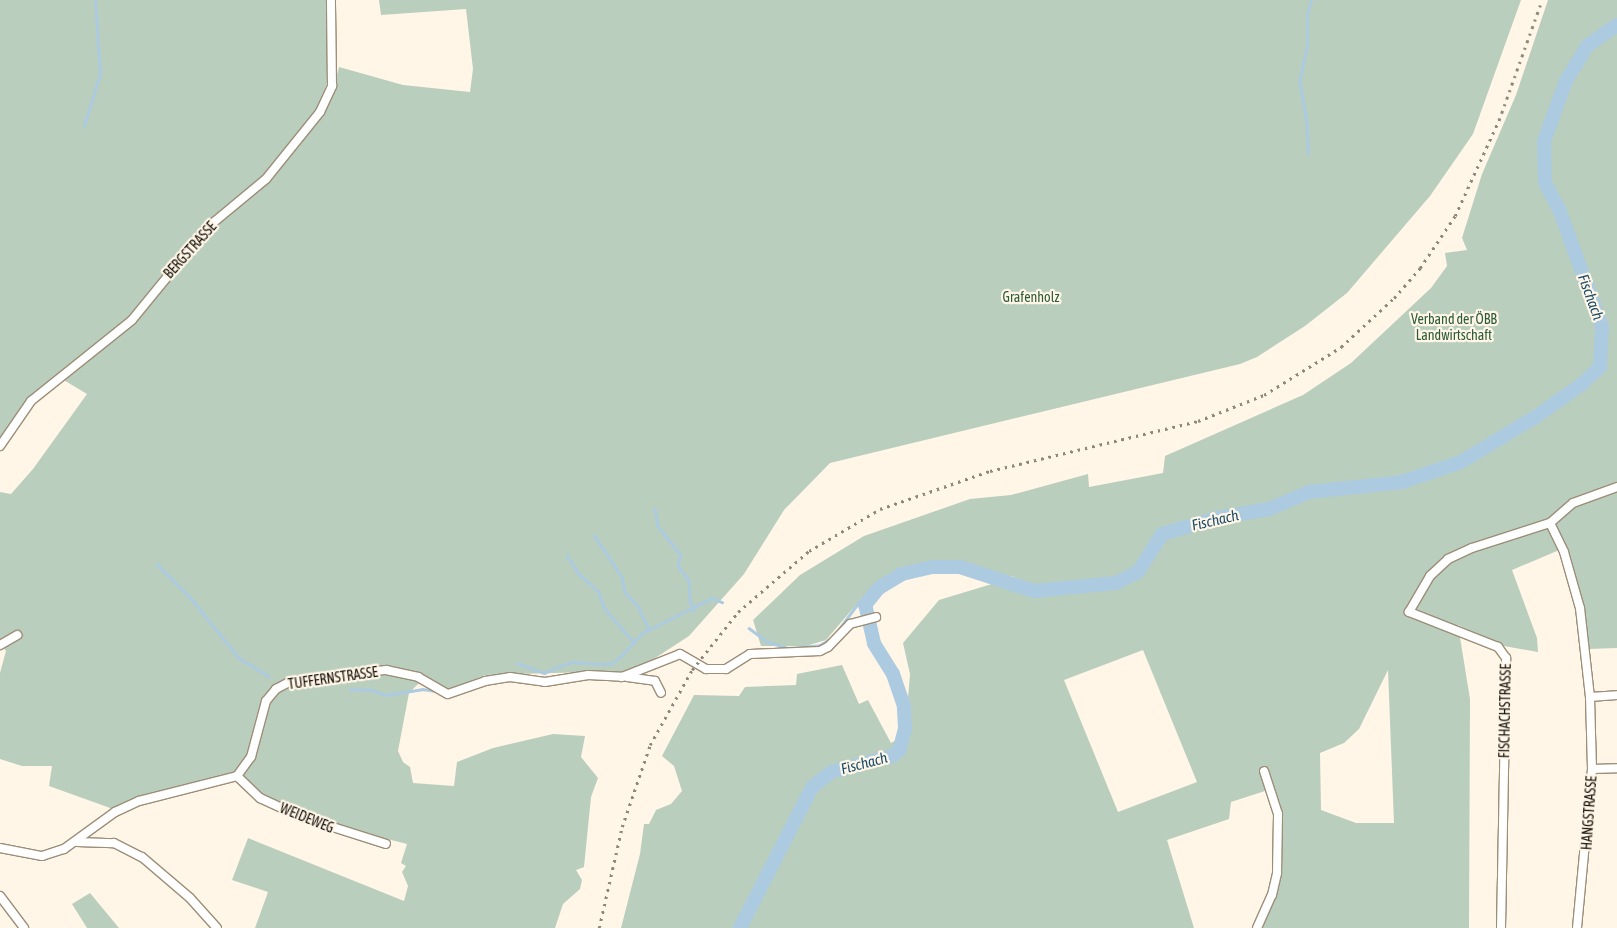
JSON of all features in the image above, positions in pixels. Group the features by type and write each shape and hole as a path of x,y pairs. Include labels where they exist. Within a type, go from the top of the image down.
{"street":[{"name":"BERGSTRASSE","path":"0,446 31,401 132,320 208,227 266,179 315,120 332,86 331,0"},
{"path":"1550,523 1573,503 1597,492 1617,487"},
{"name":"HANGSTRASSE","path":"1550,523 1564,552 1580,608 1590,697 1592,769 1577,928"},
{"name":"FISCHACHSTRASSE","path":"1501,928 1506,658 1498,648 1409,612 1430,576 1448,559 1472,548 1550,523"},
{"name":"TUFFERNSTRASSE","path":"237,776 251,757 266,701 276,689 289,682 386,670 418,677 448,694 485,681 510,676 545,682 588,675 622,677 680,654 706,669 717,670 731,667 750,654 820,651 828,647 850,624 861,619 876,617"},
{"path":"0,645 17,634"},
{"path":"622,677 655,681 661,693"},
{"path":"1590,697 1617,696"},
{"path":"1592,769 1617,768"},
{"path":"1257,928 1274,890 1277,873 1278,814 1264,771"},
{"path":"0,848 42,856 77,842 115,812 139,801 237,776"},
{"name":"WEIDEWEG","path":"237,776 260,798 301,817 386,844"},
{"path":"77,842 114,843 142,857 190,898 218,928"},
{"path":"0,896 24,928"}],"green space":[{"path":"0,0 329,0 328,80 318,108 260,180 198,232 121,327 47,382 13,419 0,439"},
{"name":"Grafenholz","path":"379,0 1521,0 1473,134 1430,196 1347,293 1305,326 1257,357 1240,364 830,463 784,510 744,574 689,636 646,664 627,671 485,675 451,690 421,681 409,693 398,751 403,762 410,767 413,783 454,786 457,762 493,748 553,734 585,736 581,757 598,778 591,797 584,867 576,870 582,880 580,889 563,904 555,928 255,928 268,892 232,880 248,838 404,901 408,886 402,872 406,866 401,863 407,844 316,821 265,797 243,777 227,775 167,789 113,809 49,786 52,766 22,766 0,759 0,673 6,651 0,643 0,492 11,494 33,469 87,394 62,379 125,331 204,236 256,192 279,169 335,82 339,67 403,85 470,92 473,69 466,9 381,15"},
{"name":"Verband der ÖBB Landwirtschaft","path":"1548,0 1617,0 1617,648 1589,649 1584,618 1564,548 1512,570 1537,638 1538,652 1504,646 1458,625 1470,699 1469,928 1254,928 1273,884 1275,818 1265,791 1231,802 1229,819 1167,840 1194,928 621,928 640,854 644,824 649,824 656,810 671,804 682,791 674,766 662,756 694,695 739,696 745,687 796,685 797,674 842,665 859,704 868,700 891,743 905,735 910,674 903,643 939,600 1015,577 933,565 900,570 867,592 826,640 806,646 761,646 753,620 800,575 864,536 970,499 1011,495 1088,474 1089,487 1163,473 1165,456 1303,395 1351,363 1431,288 1447,266 1445,253 1467,250 1462,238 1482,174 1516,95","holes":["1143,650 1197,782 1118,812 1064,680","1388,670 1394,823 1356,823 1321,810 1320,753 1344,743 1359,729"]},
{"path":"90,893 119,928 87,928 72,904"}],"waterway":[{"path":"84,126 100,74 95,0"},
{"path":"1308,154 1306,119 1299,81 1307,46 1307,15 1311,0"},
{"name":"Fischach","path":"740,928 812,787 831,772 892,756 899,751 905,728 904,706 893,674 874,643 865,605 879,588 902,574 933,567 960,567 1034,591 1116,583 1138,572 1162,534 1217,518 1269,509 1309,492 1402,482 1461,462 1537,416 1582,384 1600,367 1602,327 1559,209 1545,183 1544,141 1566,81 1587,46 1617,25"},
{"path":"655,508 658,526 681,555 678,566 689,580 690,601 694,610"},
{"path":"594,535 622,577 625,592 638,606 649,630"},
{"path":"567,555 579,574 598,591 605,609 632,640"},
{"path":"157,564 190,597 238,657 268,676"},
{"path":"749,628 766,641 788,648 820,645 833,637 859,602 870,596"},
{"path":"517,663 544,673 571,662 610,664 617,660 642,633 712,598 722,602"},
{"path":"350,689 372,690 386,695 422,689 436,691"}],"railway":[{"path":"599,928 622,827 650,745 692,670 738,612 809,551 880,509 990,471 1198,421 1264,395 1341,347 1394,298 1420,268 1455,216 1499,120 1542,0"}]}
